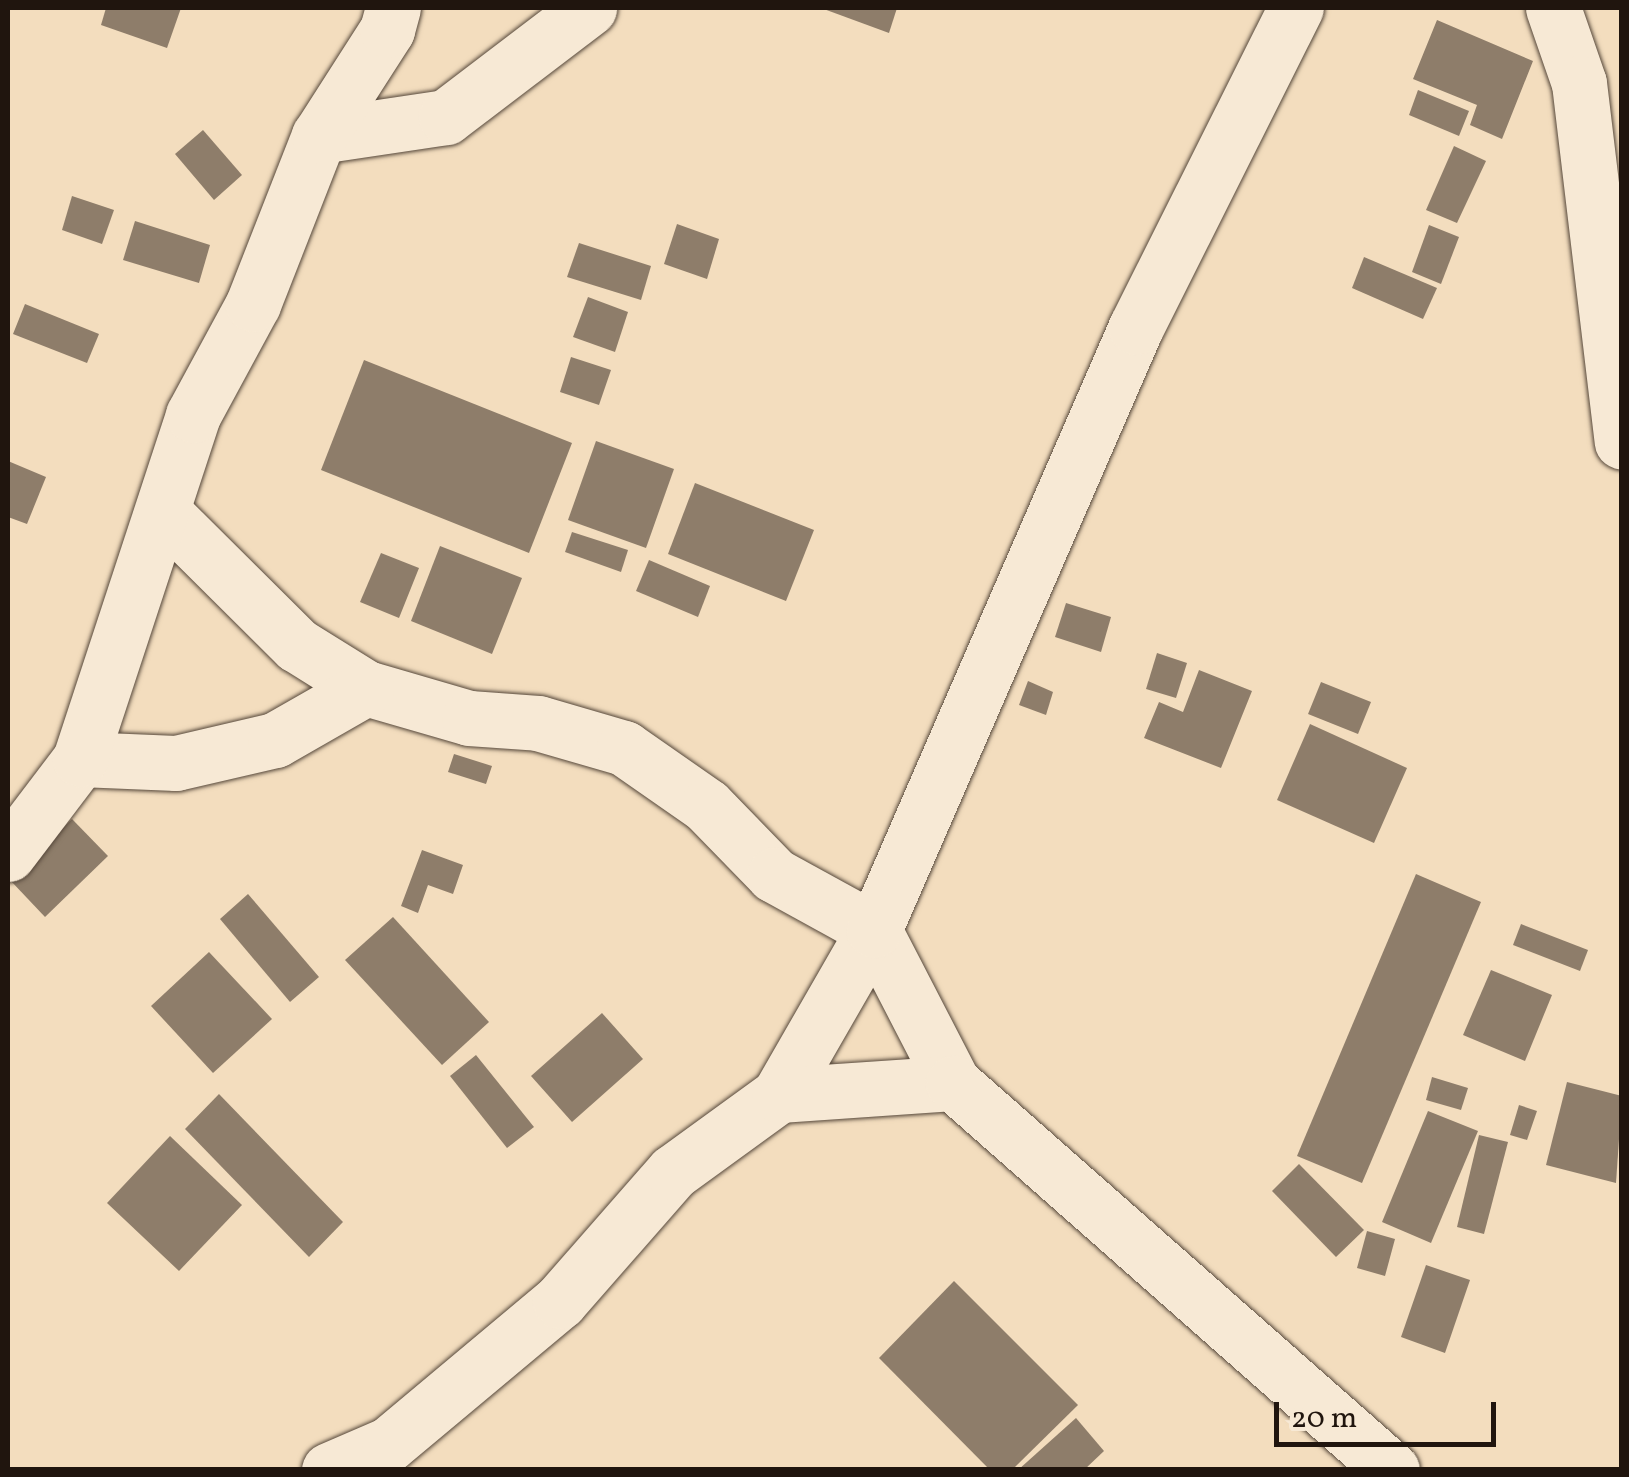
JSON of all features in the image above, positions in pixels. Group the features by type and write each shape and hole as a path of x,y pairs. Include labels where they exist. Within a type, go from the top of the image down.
{"street":[{"path":"8,854 80,759 193,415 252,304 319,136 387,30 393,8"},
{"path":"319,136 446,118 589,8"},
{"path":"328,1470 389,1444 560,1300 672,1172 779,1095 874,930 1136,327 1296,8"},
{"path":"1552,8 1579,83 1622,441"},
{"path":"163,512 296,645 366,688 469,718 538,722 624,748 707,806 774,875 874,930 953,1083 1392,1470"},
{"path":"80,759 176,763 275,740 366,688"},
{"path":"779,1095 953,1083"}],"building":[{"path":"106,8 181,8 167,48 101,25"},
{"path":"821,8 897,8 889,33"},
{"path":"1437,20 1533,61 1502,139 1470,125 1477,105 1413,79"},
{"path":"1418,90 1469,111 1459,136 1409,115"},
{"path":"203,130 242,175 214,200 175,154"},
{"path":"1454,146 1486,161 1457,223 1426,210"},
{"path":"72,196 114,210 102,244 62,230"},
{"path":"135,221 210,245 199,283 123,260"},
{"path":"677,224 719,239 707,279 664,264"},
{"path":"1429,225 1459,237 1441,284 1412,272"},
{"path":"579,243 651,266 641,300 567,277"},
{"path":"1364,257 1437,288 1423,319 1352,288"},
{"path":"588,297 628,312 615,352 573,337"},
{"path":"25,304 99,334 87,363 13,334"},
{"path":"571,357 611,370 599,405 560,392"},
{"path":"364,360 572,443 529,553 321,470"},
{"path":"596,441 674,469 646,548 568,520"},
{"path":"8,461 46,477 27,524 8,517"},
{"path":"695,483 814,530 786,601 668,554"},
{"path":"572,532 628,550 621,572 565,552"},
{"path":"440,546 522,578 492,654 411,621"},
{"path":"381,553 419,568 399,618 360,602"},
{"path":"649,560 710,586 698,617 636,591"},
{"path":"1066,603 1111,617 1101,652 1055,637"},
{"path":"1157,653 1187,663 1176,698 1146,689"},
{"path":"1199,670 1252,691 1221,768 1144,738 1159,702 1183,712"},
{"path":"1028,681 1053,692 1046,715 1019,705"},
{"path":"1321,682 1371,702 1358,734 1308,714"},
{"path":"1310,724 1407,768 1374,843 1277,800"},
{"path":"454,754 492,766 486,784 448,772"},
{"path":"72,819 108,856 45,917 10,880"},
{"path":"422,850 463,865 453,894 428,885 418,913 401,906"},
{"path":"1416,874 1481,902 1362,1183 1297,1156"},
{"path":"248,894 319,977 290,1002 220,919"},
{"path":"393,917 489,1022 442,1065 345,960"},
{"path":"1521,924 1588,950 1580,971 1513,945"},
{"path":"209,952 272,1019 213,1073 151,1006"},
{"path":"1491,970 1552,995 1525,1061 1463,1035"},
{"path":"602,1013 643,1059 572,1122 531,1076"},
{"path":"476,1055 534,1127 507,1148 450,1076"},
{"path":"1432,1077 1468,1088 1461,1110 1426,1100"},
{"path":"1567,1082 1622,1096 1616,1183 1546,1165"},
{"path":"219,1094 343,1222 309,1257 185,1129"},
{"path":"1519,1105 1537,1111 1527,1140 1510,1135"},
{"path":"1428,1111 1478,1131 1431,1243 1382,1222"},
{"path":"1479,1135 1508,1142 1484,1234 1457,1227"},
{"path":"170,1136 242,1205 179,1271 107,1203"},
{"path":"1299,1164 1364,1230 1336,1257 1272,1191"},
{"path":"1367,1231 1395,1239 1385,1276 1357,1268"},
{"path":"1426,1265 1470,1280 1445,1353 1401,1337"},
{"path":"954,1281 1078,1405 1012,1470 990,1470 879,1358"},
{"path":"1076,1418 1104,1451 1084,1470 1018,1470"}]}
